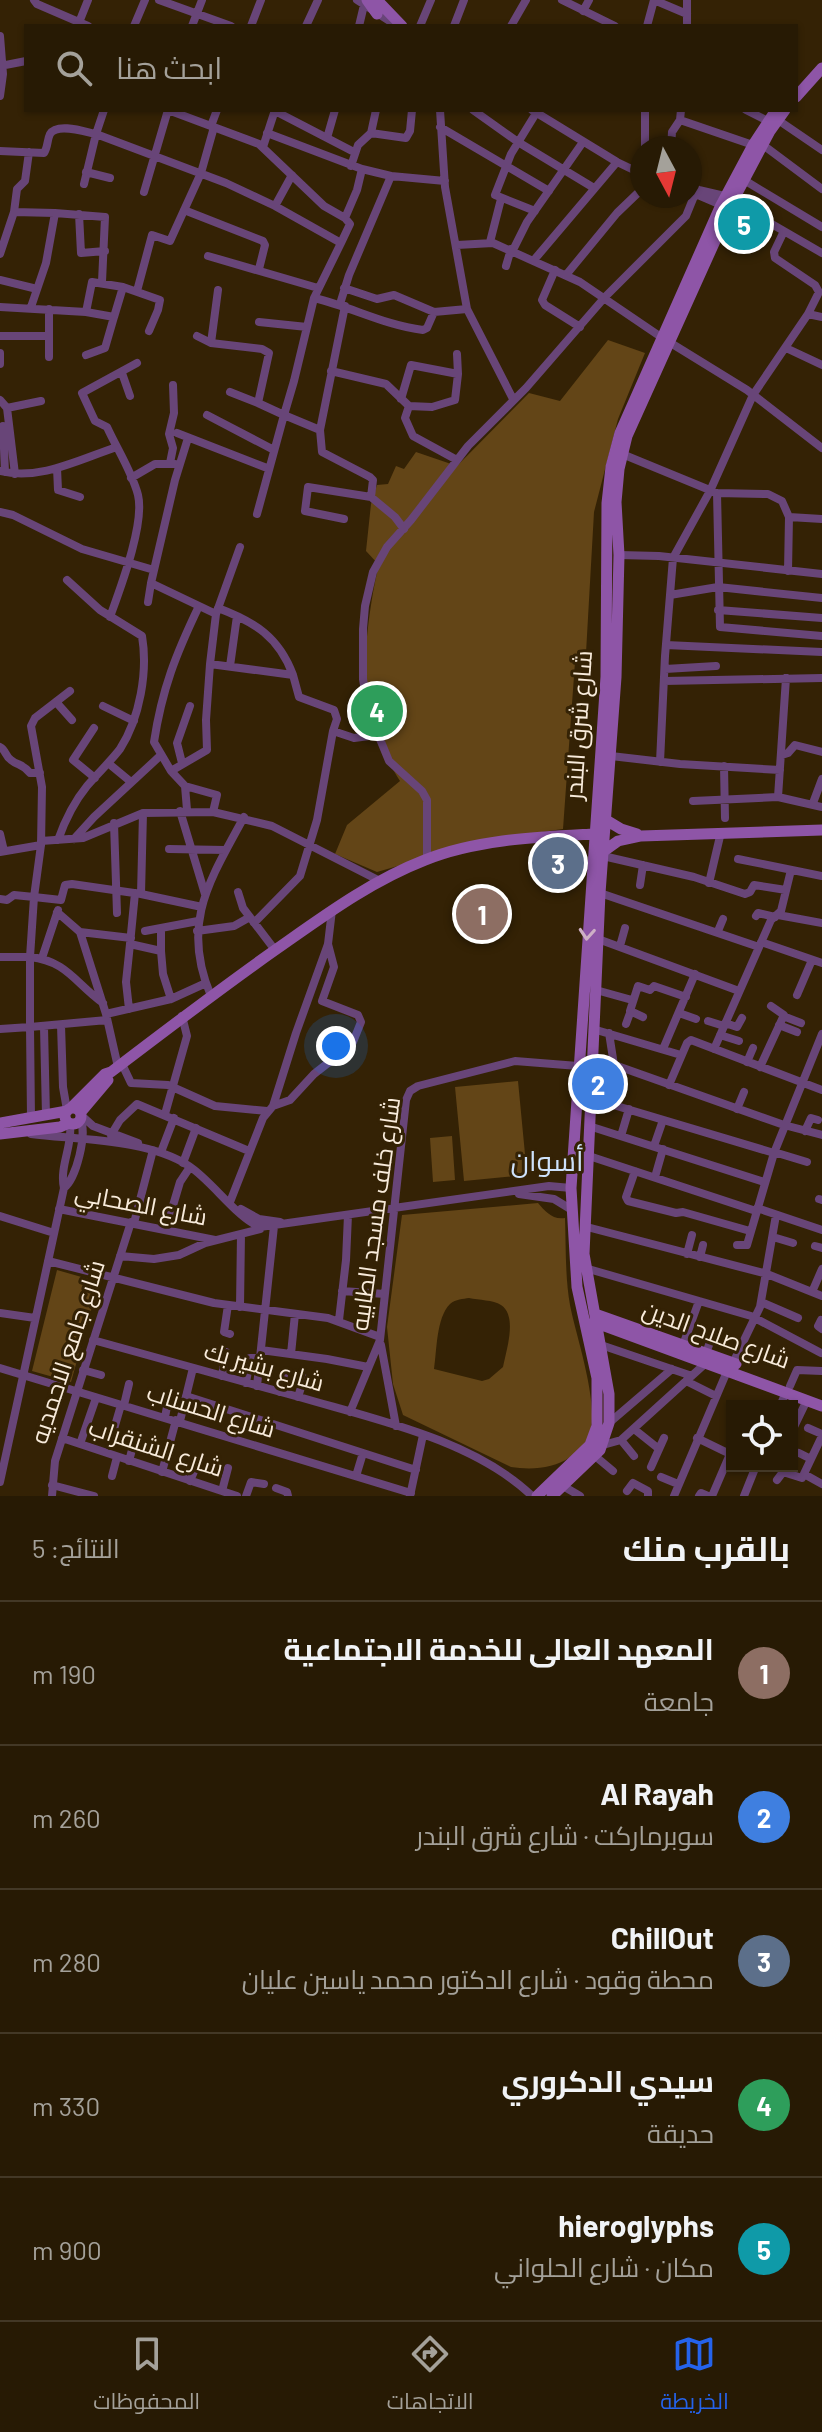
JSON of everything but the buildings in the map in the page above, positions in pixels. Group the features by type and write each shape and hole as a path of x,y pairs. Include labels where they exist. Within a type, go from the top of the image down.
{"main road":[{"path":"377,0 396,24"},
{"path":"363,2 377,14"},
{"path":"798,89 821,63"},
{"name":"شارع شرق البندر","path":"613,540 607,494 615,450 728,202 777,115"},
{"name":"شارع شرق البندر","path":"728,202 744,180 758,145"},
{"name":"شارع شرق البندر","path":"580,1272 587,1227 600,893 616,677 613,540 616,502 627,436 665,339"},
{"name":"شارع شرق البندر","path":"535,1496 590,1445 597,1426 597,1378 582,1322 571,1188 613,555"},
{"path":"606,820 641,836"},
{"path":"604,853 622,839 641,836 822,830"},
{"path":"0,1134 60,1127 103,1076 275,950 380,881 427,859 522,838 594,834"},
{"path":"0,1123 73,1115"},
{"path":"572,1165 582,1167 589,1156"},
{"path":"571,1188 580,1196 580,1234 585,1247"},
{"path":"552,1496 595,1456 603,1445 609,1423 609,1394 596,1318 589,1319 586,1314 580,1272"},
{"name":"شارع صلاح الدين","path":"596,1318 683,1345 706,1357"},
{"name":"شارع صلاح الدين","path":"596,1318 788,1389 822,1398"},
{"name":"شارع صلاح الدين","path":"788,1389 822,1406"}],"street":[{"path":"34,0 80,24"},
{"path":"82,24 88,0"},
{"path":"135,24 145,0"},
{"path":"159,0 226,24"},
{"path":"193,24 202,0"},
{"path":"252,24 261,0"},
{"path":"307,24 318,0"},
{"path":"421,24 431,0"},
{"path":"455,24 464,0"},
{"path":"512,24 526,0"},
{"path":"562,0 609,24"},
{"path":"583,11 589,0"},
{"path":"648,24 654,0 687,14"},
{"path":"687,0 687,24"},
{"path":"359,24 363,2"},
{"path":"377,14 394,24"},
{"path":"0,36 0,96"},
{"path":"1,66 24,61"},
{"path":"84,184 103,112"},
{"path":"144,192 167,112"},
{"path":"174,112 263,147 324,206 350,224 314,298 297,373 272,449 257,514"},
{"path":"137,291 152,235 170,241 201,173 216,112"},
{"path":"263,147 274,112"},
{"path":"279,112 354,152"},
{"path":"327,138 334,112"},
{"path":"351,166 360,142 371,133 376,112"},
{"path":"371,133 406,138 412,112"},
{"path":"440,112 445,181 467,309 513,399"},
{"path":"476,112 518,142 594,188"},
{"path":"535,112 505,166 495,195 535,211"},
{"path":"538,112 630,168"},
{"path":"645,112 645,136"},
{"path":"672,136 681,112"},
{"path":"777,115 822,150"},
{"path":"680,120 758,145 822,189"},
{"path":"440,127 549,191"},
{"path":"0,151 46,152 53,130 96,134 152,158 201,173 275,206 341,243"},
{"path":"267,133 362,169 409,180 445,181"},
{"path":"506,266 535,211 583,142"},
{"path":"0,253 14,212 17,189 26,179 29,152"},
{"path":"534,260 617,162"},
{"path":"345,218 362,169"},
{"path":"86,172 110,178"},
{"path":"275,206 292,175"},
{"path":"371,497 373,480 322,452 320,430 344,288 391,176"},
{"path":"744,180 822,227"},
{"path":"702,194 728,202 822,253"},
{"path":"490,242 501,199"},
{"path":"566,275 630,202"},
{"path":"427,859 427,800 422,791 391,764 368,710 363,679 365,606 373,572 387,547 457,460 526,388 605,297 686,216 688,208"},
{"path":"184,210 263,241 265,245 259,269"},
{"path":"14,212 105,217 102,282"},
{"path":"31,307 46,263 55,213"},
{"path":"79,214 81,253 105,251"},
{"path":"660,762 673,558 714,492 753,395 808,314 819,292 815,285 775,258 774,252 784,231"},
{"path":"457,245 490,242 566,275 605,297 753,395 822,448"},
{"path":"208,256 318,288"},
{"path":"555,270 542,300 580,327"},
{"path":"0,280 37,289"},
{"path":"86,312 91,282 137,291 160,302 149,331"},
{"path":"86,355 105,348 123,287"},
{"path":"344,288 377,299 394,295 434,312 467,309"},
{"path":"211,343 218,290"},
{"path":"314,298 342,305 384,323 423,330 434,312"},
{"path":"0,307 31,307 114,317"},
{"path":"49,309 49,357"},
{"path":"808,314 822,317"},
{"path":"259,322 307,327"},
{"path":"0,336 48,336"},
{"path":"197,336 211,343 262,349 269,353 258,403"},
{"path":"786,348 822,365"},
{"path":"0,353 0,364"},
{"path":"331,371 381,382 409,406 432,407 453,402 458,374 457,354"},
{"path":"110,617 128,564 139,509 138,494 106,425 95,421 82,393 137,363"},
{"path":"401,399 411,365 458,374"},
{"path":"122,373 130,396"},
{"path":"148,602 174,464 169,434 174,413 173,385"},
{"path":"230,392 320,430"},
{"path":"0,400 7,408 7,472"},
{"path":"7,408 41,401"},
{"path":"409,406 405,418 413,436 457,460"},
{"path":"207,415 272,449"},
{"path":"3,426 7,472"},
{"path":"177,433 267,468"},
{"path":"174,464 188,438"},
{"path":"7,472 57,468 117,447"},
{"path":"622,454 714,492 776,497 786,505 789,517 788,571"},
{"path":"131,478 155,464 174,464"},
{"path":"57,468 58,490 80,497"},
{"path":"344,519 305,511 308,487 371,497 404,529"},
{"path":"714,492 719,623 724,629 822,636"},
{"path":"0,512 13,515 82,549 154,570"},
{"path":"789,517 822,519"},
{"path":"171,771 208,748 206,720 217,611 240,547"},
{"path":"613,555 673,558 822,574"},
{"path":"58,840 78,799 124,742 134,721 142,674 143,638 110,617 67,580"},
{"path":"145,931 234,926 252,920 298,881 310,846 337,719 334,710 299,697 285,653 262,629 237,616 199,606 151,583"},
{"path":"670,595 718,587 822,598"},
{"path":"199,606 164,688 154,742 171,771 185,786 217,795 213,812"},
{"path":"718,610 822,618"},
{"path":"230,666 237,616"},
{"path":"666,645 822,652"},
{"path":"210,664 293,675"},
{"path":"665,669 716,666"},
{"path":"778,797 786,678"},
{"path":"664,681 822,678"},
{"path":"31,1118 30,957 41,843 42,787 32,722 70,691"},
{"path":"56,702 72,720"},
{"path":"103,706 134,721"},
{"path":"182,763 177,743 190,706"},
{"path":"94,728 73,761 95,778"},
{"path":"333,731 354,738 377,735"},
{"path":"782,755 795,745 822,752"},
{"path":"0,747 4,748 11,761 25,766 30,773 40,773"},
{"path":"74,839 161,755"},
{"path":"611,756 780,770"},
{"path":"108,763 131,782"},
{"path":"724,766 725,818"},
{"path":"693,801 778,797 818,805 822,779"},
{"path":"185,786 183,810 205,895"},
{"path":"0,834 2,851 91,835 143,813 183,810 213,812 244,817 285,831 380,881"},
{"path":"129,1009 126,977 138,893 143,813"},
{"path":"211,996 197,926 205,895 244,817"},
{"path":"114,823 117,913"},
{"path":"709,883 721,832"},
{"path":"169,849 225,850"},
{"path":"604,853 747,894 754,885 786,890"},
{"path":"738,859 822,876"},
{"path":"640,885 643,865"},
{"path":"714,1049 776,916 791,870"},
{"path":"42,958 63,888 68,884 138,893 202,907"},
{"path":"238,892 241,905 275,950"},
{"path":"600,893 822,963"},
{"path":"0,899 7,900 14,895 61,900"},
{"path":"230,1202 249,1151 270,1109 328,944 332,910"},
{"path":"57,912 80,932 130,941 161,951"},
{"path":"756,916 758,913 822,923"},
{"path":"706,927 710,916"},
{"path":"718,931 723,919"},
{"path":"620,946 625,928"},
{"path":"161,930 164,980 171,999"},
{"path":"80,932 107,1017 117,1068 131,1083 173,1086 215,1106 270,1109 290,1100 314,1074 353,1042 361,1018 309,997"},
{"path":"598,939 739,991"},
{"path":"322,1001 334,967 328,944"},
{"path":"0,957 42,958 60,964 103,1003"},
{"path":"797,995 812,960"},
{"path":"663,1049 695,974"},
{"path":"0,1029 44,1027 107,1017 171,999 206,983"},
{"path":"626,1024 638,986 650,990 654,986 686,997"},
{"path":"596,990 632,1000"},
{"path":"771,1006 782,1011 783,1016 799,1028 779,1025"},
{"path":"630,1013 643,1017"},
{"path":"679,1013 696,1019"},
{"name":"شارع جامع الاحمديه","path":"52,1496 62,1438 76,1392 133,1222 153,1150 170,1116 173,1086 187,1036 182,1016"},
{"path":"760,1067 783,1016"},
{"path":"723,1028 737,1027 742,1018"},
{"path":"708,1021 739,1041"},
{"path":"61,1025 63,1087 73,1115 84,1127 72,1180 64,1188"},
{"path":"44,1027 46,1116"},
{"path":"593,1029 681,1055"},
{"path":"609,1033 614,1065"},
{"path":"737,1245 746,1246 774,1152 822,1034"},
{"path":"669,1085 691,1040 822,1090"},
{"path":"747,1062 753,1048"},
{"path":"592,1057 784,1125 822,1135"},
{"name":"شارع خلف مسجد الطابيه","path":"350,1412 380,1338 406,1100 413,1088 515,1061 578,1066"},
{"path":"737,1109 744,1092"},
{"path":"590,1098 807,1162"},
{"path":"111,1135 120,1120 137,1104 249,1151"},
{"path":"621,1136 629,1109"},
{"path":"73,1115 111,1135 187,1165 251,1223 270,1227"},
{"path":"0,1482 4,1445 23,1376 64,1188 62,1178 73,1115"},
{"path":"805,1131 811,1118 818,1120"},
{"path":"655,1177 663,1120"},
{"path":"589,1126 764,1182"},
{"path":"166,1229 196,1128"},
{"path":"14,1132 153,1150"},
{"path":"589,1156 822,1230"},
{"path":"635,1171 626,1197 628,1201 676,1213 685,1212 750,1231"},
{"path":"120,1256 159,1258 183,1254 215,1240 291,1223 554,1185 571,1188"},
{"path":"511,1193 554,1199 572,1210"},
{"path":"230,1202 263,1220 291,1223"},
{"name":"شارع الصحابي","path":"59,1209 215,1240"},
{"path":"339,1320 348,1215"},
{"path":"674,1496 684,1458 697,1438 761,1302 776,1215"},
{"path":"0,1216 54,1233"},
{"path":"257,1386 270,1227"},
{"path":"587,1227 767,1274 822,1296"},
{"path":"240,1307 241,1234"},
{"path":"687,1254 692,1235"},
{"path":"773,1237 793,1243"},
{"path":"700,1257 703,1245"},
{"path":"48,1261 228,1305 339,1320 380,1338 396,1426"},
{"path":"812,1292 822,1269"},
{"path":"580,1272 755,1318 822,1352 818,1371 797,1370 783,1400"},
{"path":"342,1291 385,1294"},
{"path":"683,1345 699,1301"},
{"path":"761,1302 798,1318"},
{"path":"228,1305 224,1332 230,1334"},
{"path":"0,1313 35,1318"},
{"path":"291,1354 295,1314"},
{"path":"821,1320 818,1326 822,1329"},
{"path":"603,1445 621,1440 689,1379 706,1357 713,1334"},
{"name":"شارع بشير بك","path":"93,1340 423,1435 500,1470 535,1496"},
{"path":"601,1345 672,1369 716,1396"},
{"path":"222,1376 226,1352"},
{"path":"246,1383 250,1358 260,1354 291,1354 368,1367"},
{"name":"شارع الحسناب","path":"0,1368 178,1420 410,1494"},
{"path":"162,1472 193,1368"},
{"path":"609,1423 672,1369"},
{"path":"83,1370 101,1375"},
{"path":"280,1392 284,1375"},
{"path":"298,1397 304,1378"},
{"path":"114,1429 125,1406 129,1384"},
{"path":"125,1406 136,1396"},
{"path":"186,1396 416,1470"},
{"path":"80,1444 96,1398"},
{"path":"798,1419 807,1400"},
{"path":"165,1417 168,1402"},
{"path":"777,1480 782,1472 798,1479 804,1474 822,1435 808,1428"},
{"path":"634,1429 660,1453"},
{"path":"410,1494 423,1435"},
{"name":"شارع الشنقراب","path":"62,1438 237,1496"},
{"path":"651,1467 660,1453 664,1438"},
{"path":"697,1438 726,1452"},
{"path":"621,1440 634,1456"},
{"path":"129,1461 133,1446"},
{"path":"351,1488 363,1453"},
{"path":"799,1453 811,1459"},
{"path":"595,1456 613,1471"},
{"path":"112,1476 117,1457"},
{"path":"699,1496 701,1493 713,1496 726,1466"},
{"path":"190,1481 196,1467"},
{"path":"222,1491 228,1468"},
{"path":"744,1496 754,1472"},
{"path":"804,1474 822,1484"},
{"path":"661,1477 678,1484"},
{"path":"246,1496 251,1482 264,1484"},
{"path":"627,1491 633,1483 648,1491 648,1496"},
{"path":"52,1485 94,1496"},
{"path":"563,1486 580,1496"},
{"path":"276,1488 287,1492 288,1496"}],"shaded area":[{"path":"608,340 645,353 618,419 594,512 586,653 575,662 563,829 491,839 377,872 335,854 347,825 400,781 376,732 365,689 367,633 379,565 366,551 371,504 377,485 388,484 396,466 404,469 416,452 457,466 529,393 560,401"},
{"path":"518,1081 527,1175 464,1181 455,1087"},
{"path":"452,1136 455,1180 433,1182 430,1138"},
{"path":"538,1203 553,1216 565,1218 568,1294 592,1410 588,1439 570,1457 542,1468 511,1467 403,1415 393,1384 387,1327 402,1215","holes":["469,1298 501,1305 509,1317 503,1367 482,1381 434,1369 445,1310 455,1301"]},
{"path":"57,1270 99,1282 71,1382 32,1371"}],"place":[{"name":"hieroglyphs","path":"744,224"},
{"name":"سيدي الدكروري","path":"377,711"},
{"name":"ChillOut","path":"558,863"},
{"name":"المعهد العالى للخدمة الاجتماعية","path":"482,914"},
{"name":"Al Rayah","path":"598,1084"}],"district":[{"name":"أسوان","path":"547,1161"}]}
